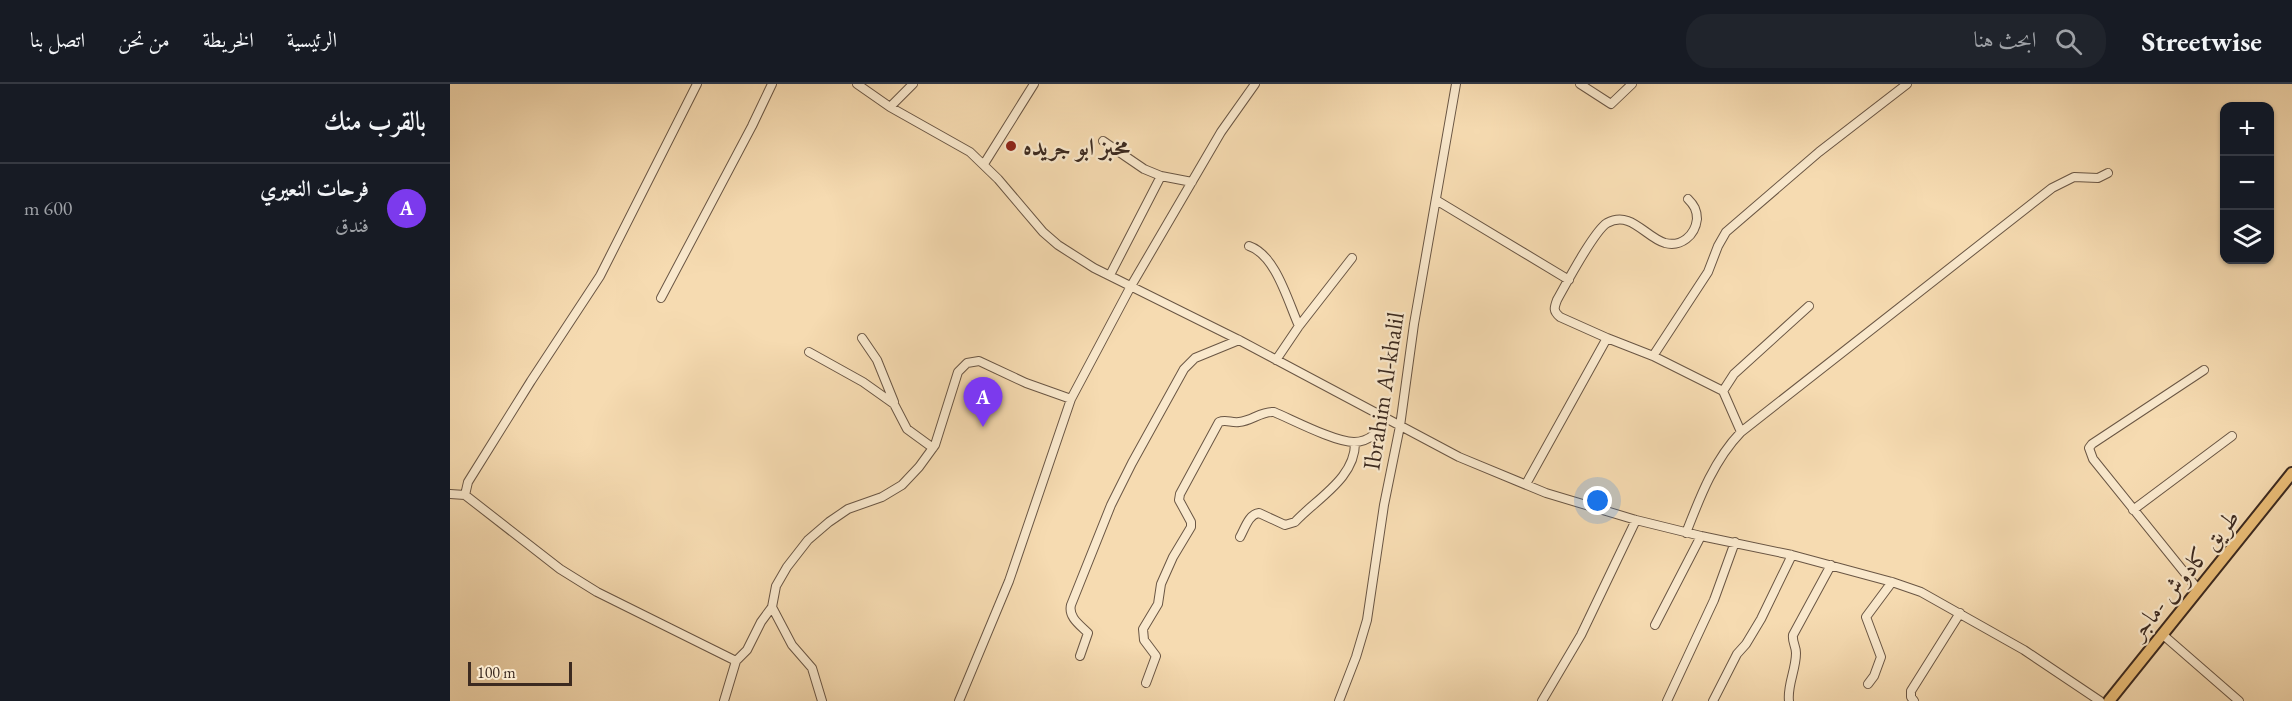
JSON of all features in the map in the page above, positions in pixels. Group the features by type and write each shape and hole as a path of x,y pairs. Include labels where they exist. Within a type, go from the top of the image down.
{"highway":[{"name":"طريق كادوش -ماجر","path":"2109,701 2197,588 2292,473"}],"street":[{"path":"465,495 468,482 600,276 697,84"},
{"path":"661,298 772,84"},
{"path":"857,84 890,107 970,152 984,164 1043,232 1058,245 1110,275 1239,340 1459,457 1546,493 1636,520 1832,565 1921,592 2024,650 2100,701"},
{"path":"890,107 913,84"},
{"path":"984,164 1034,84"},
{"path":"959,701 1009,581 1071,399 1131,286 1221,132 1255,84"},
{"name":"Ibrahim Al-khalil","path":"1339,701 1367,620 1384,505 1400,426 1414,324 1456,84"},
{"path":"1580,84 1611,104 1632,84"},
{"path":"1653,356 1708,272 1726,232 1819,152 1907,84"},
{"path":"1103,141 1144,169 1161,176 1192,182"},
{"path":"1686,533 1714,467 1741,432 2052,188 2074,177 2098,177 2108,173"},
{"path":"1110,275 1161,176"},
{"path":"1688,199 1695,206 1697,218 1693,233 1687,240 1672,244 1663,242 1626,220 1617,220 1602,228 1588,245 1557,300 1554,307 1555,313 1607,338 1653,356 1723,391 1741,432"},
{"path":"1436,200 1569,280"},
{"path":"1249,246 1264,254 1273,267 1299,326"},
{"path":"1276,360 1299,326 1352,258"},
{"path":"1723,391 1734,374 1809,306"},
{"path":"862,338 877,360 894,404 907,429 933,448"},
{"path":"1526,484 1607,338"},
{"path":"1080,656 1088,633 1071,616 1071,605 1111,505 1132,463 1188,363 1239,340"},
{"path":"809,352 863,382 894,404"},
{"path":"724,701 736,661 747,650 761,622 772,607 776,586 787,567 808,540 829,522 848,509 882,497 902,485 933,448 943,424 947,401 957,372 967,363 979,361 1026,383 1071,399"},
{"path":"2197,588 2093,459 2089,448 2204,370"},
{"path":"1146,683 1155,656 1144,640 1143,629 1158,604 1161,584 1173,557 1191,527 1179,500 1180,494 1219,422 1224,420 1238,423 1267,411 1274,412 1324,433 1354,442 1370,438 1380,430 1386,418"},
{"path":"2133,510 2232,436"},
{"path":"1240,537 1255,513 1285,525 1295,522 1339,482 1355,454 1354,442"},
{"path":"450,494 465,495 560,569 597,592 736,661"},
{"path":"1542,701 1581,635 1636,520"},
{"path":"1655,625 1701,536"},
{"path":"1667,701 1714,600 1735,542"},
{"path":"1713,701 1737,654 1761,619 1792,555"},
{"path":"1789,701 1788,688 1793,677 1797,650 1792,639 1793,635 1832,565"},
{"path":"1868,684 1881,657 1866,617 1892,582"},
{"path":"772,607 792,645 812,668 822,701"},
{"path":"1914,701 1911,691 1960,613"},
{"path":"2162,634 2239,701"}],"place":[{"name":"مخبز ابو جريده","path":"1011,146"},
{"name":"فرحات النعيري","path":"983,427"}]}
